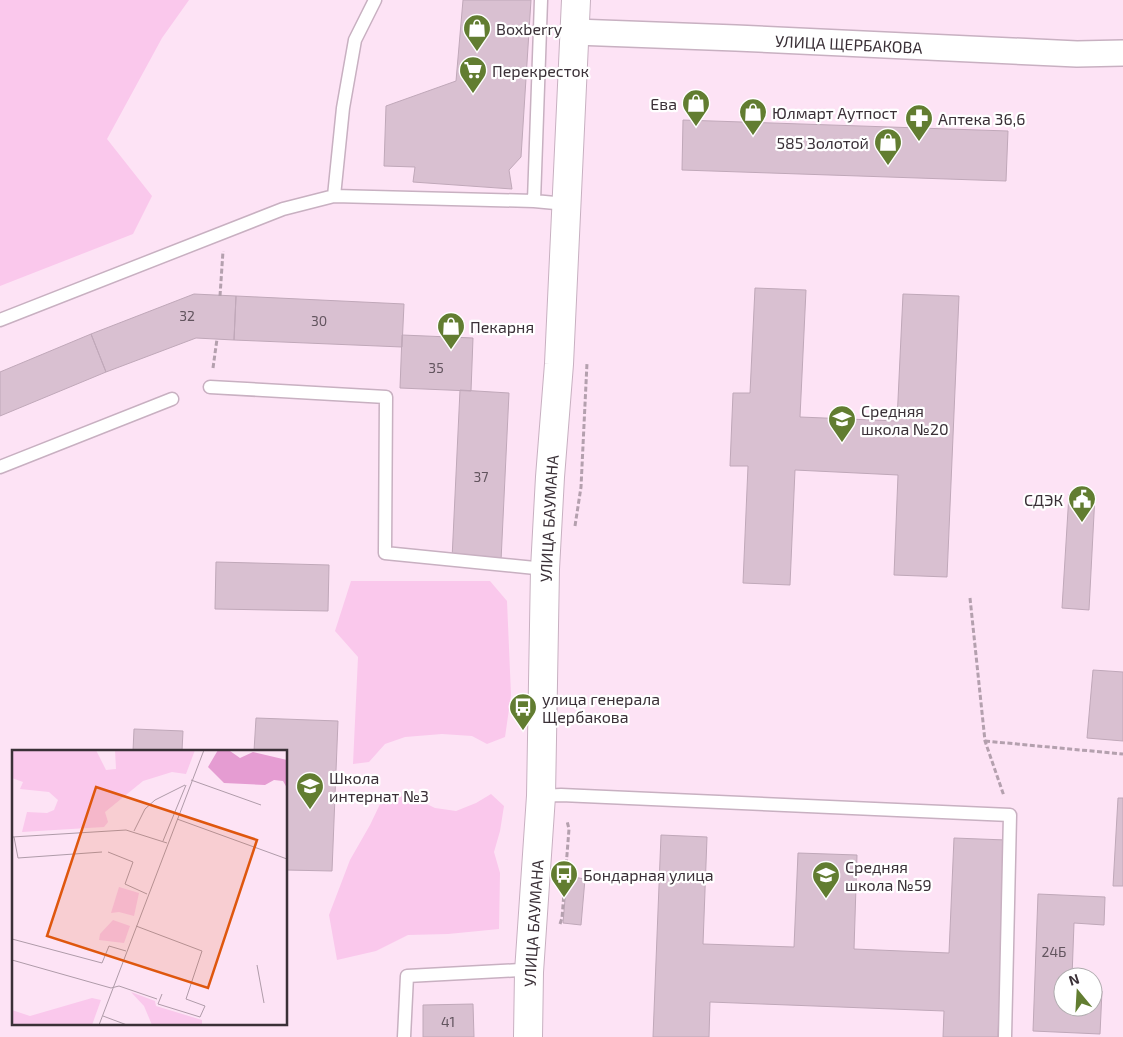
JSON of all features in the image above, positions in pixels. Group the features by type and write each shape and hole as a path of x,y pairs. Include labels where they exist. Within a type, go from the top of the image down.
{"street":[{"name":"УЛИЦА БАУМАНА","path":"528,1037 529,972 541,796 545,569 559,364 576,0"},
{"name":"УЛИЦА ЩЕРБАКОВА","path":"575,32 1077,54 1123,53"}],"lane":[{"path":"334,196 343,108 355,40 376,0"},
{"path":"534,201 541,0"},
{"path":"0,320 282,209 334,196 534,201 566,204"},
{"path":"210,386 386,397 385,553 545,569"},
{"path":"0,467 172,399"},
{"path":"541,796 571,795 1010,815 1005,1037"},
{"path":"404,1037 407,976 520,970 529,972"}],"path":[{"path":"220,296 224,231"},
{"path":"210,386 217,339"},
{"path":"970,598 985,741 1010,815"},
{"path":"985,741 1123,754"}],"shaded area":[{"path":"0,0 189,0 162,38 107,139 152,196 133,234 0,286"},
{"path":"351,581 490,581 507,601 511,695 505,737 487,744 472,736 442,734 405,737 385,744 369,762 353,764 358,657 335,631"},
{"path":"491,794 504,806 494,852 500,873 499,929 448,934 408,935 376,951 337,960 329,915 350,860 382,800 408,795 435,808 456,811 476,803"}],"building":[{"name":"Перекресток","path":"463,0 531,0 521,157 509,170 512,189 413,182 415,167 384,166 386,106 456,81"},
{"path":"683,120 1008,131 1006,181 682,170"},
{"name":"Средняя школа №20","path":"755,288 806,290 800,417 897,421 903,294 959,296 947,577 894,575 898,475 795,470 790,585 743,583 748,466 730,466 733,393 750,393"},
{"path":"194,294 236,296 234,340 196,338 106,372 91,334"},
{"path":"236,296 404,304 402,347 234,340"},
{"path":"91,334 106,372 0,416 0,372"},
{"path":"402,335 473,338 471,391 400,388"},
{"path":"460,390 509,393 501,561 452,559"},
{"path":"1069,494 1095,495 1089,610 1062,608"},
{"path":"216,562 329,565 328,611 215,609"},
{"path":"1093,670 1123,672 1123,741 1087,738"},
{"name":"Школа интернат №3","path":"256,718 338,721 332,871 288,870 288,750 254,750"},
{"path":"134,729 183,731 182,750 133,750"},
{"path":"1118,798 1123,798 1123,886 1113,886"},
{"name":"Средняя школа №59","path":"661,835 707,837 703,944 794,947 798,853 857,855 854,949 949,953 954,838 1006,840 998,1037 943,1037 944,1011 710,1002 709,1037 653,1037"},
{"path":"567,876 585,879 581,925 563,923"},
{"path":"1038,894 1105,897 1104,925 1074,923 1072,967 1053,967 1053,1017 1101,1017 1100,1034 1033,1031"},
{"path":"473,1004 474,1037 423,1037 423,1005"}],"place":[{"name":"Boxberry","path":"477,52"},
{"name":"Перекресток","path":"473,94"},
{"name":"Ева","path":"696,127"},
{"name":"Юлмарт Аутпост","path":"753,136"},
{"name":"Аптека 36,6","path":"919,142"},
{"name":"585 Золотой","path":"888,166"},
{"name":"Пекарня","path":"451,350"},
{"name":"Средняя школа №20","path":"842,443"},
{"name":"СДЭК","path":"1082,523"},
{"name":"улица генерала Щербакова","path":"523,731"},
{"name":"Школа интернат №3","path":"310,810"},
{"name":"Бондарная улица","path":"564,898"},
{"name":"Средняя школа №59","path":"826,899"}]}
